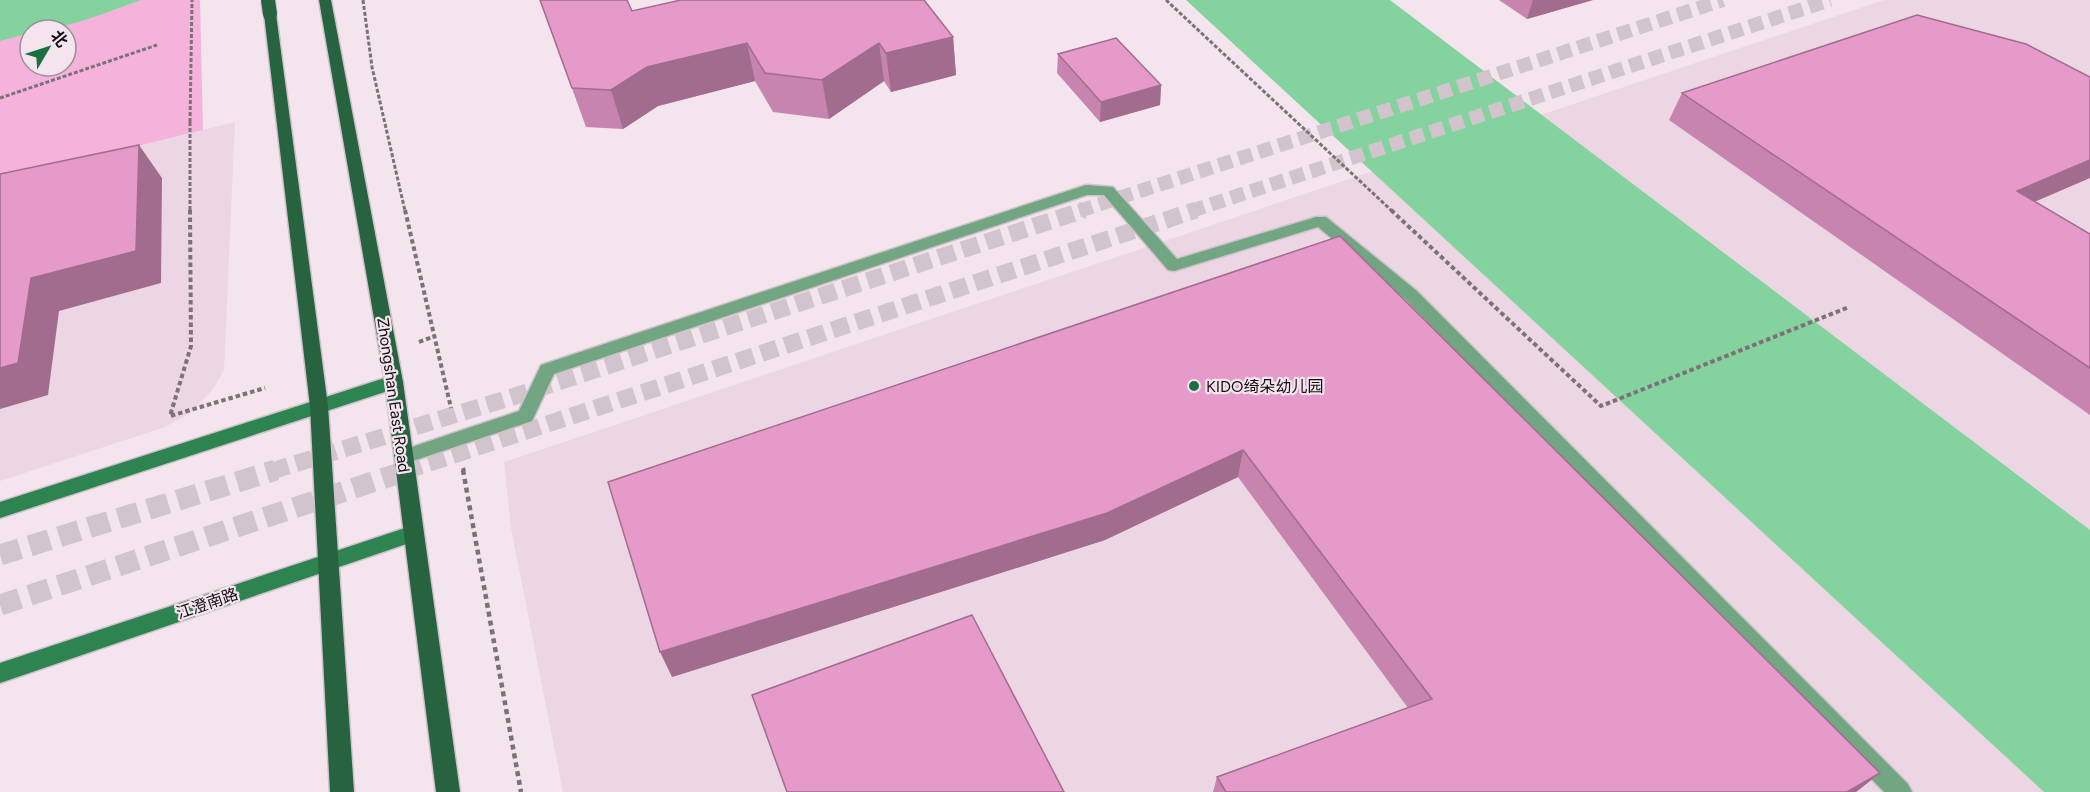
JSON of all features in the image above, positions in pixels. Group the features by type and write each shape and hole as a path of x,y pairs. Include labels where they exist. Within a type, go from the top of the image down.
{"main road":[{"name":"Zhongshan East Road","path":"326,1 390,353 448,792"},
{"path":"269,7 319,406 342,792"},
{"path":"0,510 394,382"},
{"name":"江澄南路","path":"0,673 414,533"}],"lane":[{"path":"404,457 526,416 547,370 1086,190 1108,190 1174,266 1321,221 1411,295 1900,792"}],"path":[{"path":"192,0 191,346 170,416 315,374"},
{"path":"363,0 372,67"},
{"path":"1166,0 1601,406 1849,307"},
{"path":"0,98 48,81 106,65 157,45"},
{"path":"390,353 435,336"}],"shaded area":[{"path":"0,0 200,0 203,130 0,180"},
{"path":"0,0 141,0 78,22 78,18 18,18 18,36 0,41"},
{"path":"1186,0 1390,0 2090,530 2090,792 2044,792"},
{"path":"1884,0 2090,0 2090,792 563,792 511,528 504,462"},
{"path":"235,122 224,370 214,388 189,414 165,427 0,481 0,180"}],"building":[{"path":"540,0 627,0 632,11 681,0 924,0 953,37 886,53 879,43 822,80 765,73 747,43 647,67 611,90 572,88"},
{"path":"1917,15 2026,44 2090,77 2090,160 2017,191 2090,234 2090,368 1682,93"},
{"path":"1116,38 1161,85 1101,102 1058,54"},
{"path":"139,145 136,251 31,278 18,363 0,368 0,174"},
{"path":"1340,236 1880,773 1847,792 1226,792 1217,777 1432,699 1243,450 1107,513 660,652 608,482"},
{"path":"972,615 1064,792 787,792 752,695"}],"tunnel":[{"path":"1079,211 1723,0"},
{"path":"1191,211 1830,0"},
{"path":"272,471 509,398 1084,210"},
{"path":"405,471 1196,210"},
{"path":"0,555 276,470"},
{"path":"0,605 409,470"}],"place":[{"name":"KIDO绮朵幼儿园","path":"1194,386"}]}
